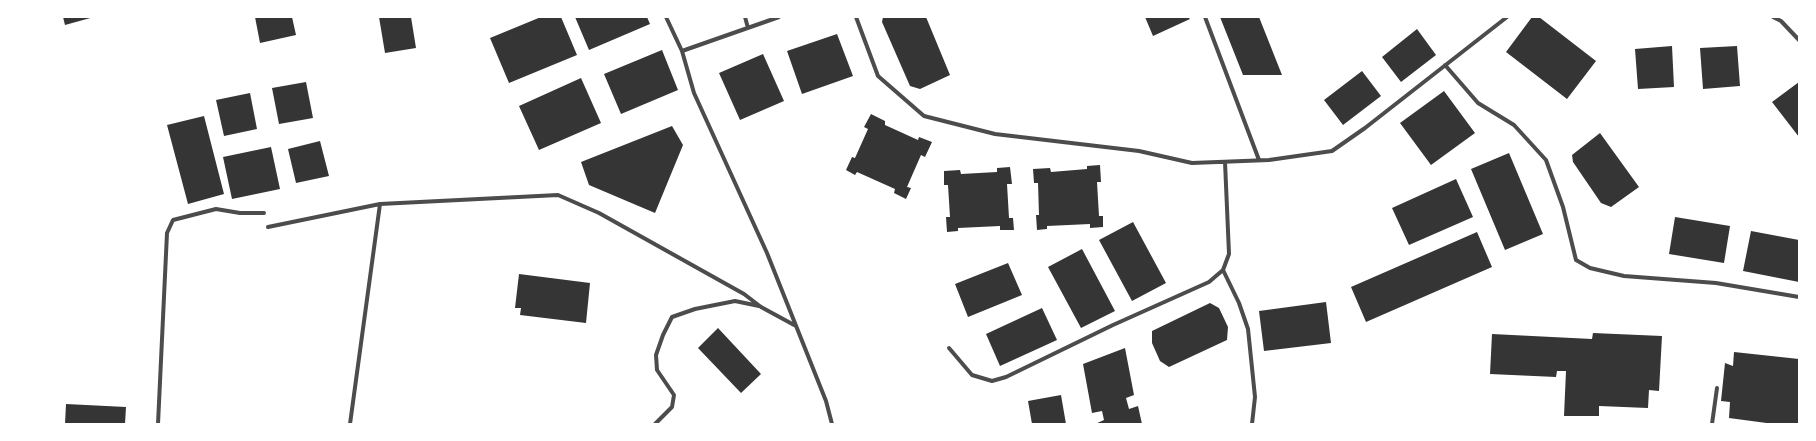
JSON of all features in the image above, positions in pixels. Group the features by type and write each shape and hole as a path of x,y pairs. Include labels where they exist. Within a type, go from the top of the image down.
{"street":[{"path":"666,17 682,51 694,93 767,253 826,401 832,424"},
{"path":"745,17 748,28"},
{"path":"682,51 779,17"},
{"path":"856,17 878,76 924,116 995,134 1139,150 1192,163 1260,160 1332,152 1507,17"},
{"path":"1205,17 1260,160"},
{"path":"1775,17 1782,21 1799,40"},
{"path":"1446,64 1478,103 1514,125 1546,160 1563,207 1576,260 1590,268 1624,276 1716,283 1799,297"},
{"path":"949,348 972,375 992,381 1006,377 1113,325 1209,282 1223,270 1229,254 1225,162"},
{"path":"268,227 380,204 558,195 599,213 744,294 761,307 796,326"},
{"path":"350,424 380,204"},
{"path":"158,424 167,233 173,220 216,209 240,213 264,213"},
{"path":"1223,270 1239,303 1248,329 1255,397 1252,424"},
{"path":"655,424 672,407 674,395 657,370 656,355 663,335 672,317 695,309 735,301 761,307"},
{"path":"1712,424 1716,388"}],"building":[{"path":"63,17 94,17 65,25"},
{"path":"255,17 292,17 296,35 260,43"},
{"path":"379,17 411,17 416,48 385,53"},
{"path":"541,17 561,17 577,55 509,83 490,38"},
{"path":"575,17 647,17 650,24 589,50"},
{"path":"883,17 926,17 950,75 920,89 910,86 882,22"},
{"path":"1145,17 1188,17 1190,19 1153,36"},
{"path":"1220,17 1259,17 1282,75 1243,75"},
{"path":"1532,17 1539,17 1596,61 1567,99 1506,52"},
{"path":"1417,29 1436,55 1401,82 1382,57"},
{"path":"837,34 853,76 802,94 787,51"},
{"path":"1672,46 1674,87 1638,89 1635,49"},
{"path":"1737,46 1740,86 1703,89 1700,48"},
{"path":"662,50 678,90 621,114 604,74"},
{"path":"763,54 784,101 740,120 719,73"},
{"path":"1362,71 1381,96 1343,125 1324,100"},
{"path":"581,78 601,123 539,150 519,106"},
{"path":"306,82 313,118 279,124 272,88"},
{"path":"1799,82 1799,137 1772,102"},
{"path":"1444,91 1475,133 1431,165 1400,123"},
{"path":"250,93 257,129 224,136 216,100"},
{"path":"871,114 885,121 885,125 918,140 919,137 932,142 925,157 921,155 907,187 911,188 906,199 894,193 895,189 857,172 855,175 846,170 852,157 855,158 868,129 864,127"},
{"path":"204,116 224,194 188,204 167,125"},
{"path":"672,126 683,145 655,213 589,185 581,162"},
{"path":"1600,133 1639,187 1611,207 1601,203 1573,162 1572,155"},
{"path":"320,141 329,176 296,183 288,149"},
{"path":"271,147 280,189 232,199 223,157"},
{"path":"1509,153 1543,234 1505,250 1471,169"},
{"path":"1100,165 1101,182 1097,182 1099,216 1103,216 1103,227 1090,228 1090,224 1047,226 1047,229 1037,230 1036,215 1039,215 1038,183 1034,183 1033,169 1050,168 1051,172 1087,169 1087,166"},
{"path":"1010,167 1012,184 1007,184 1009,218 1013,218 1014,230 1000,230 1000,226 958,228 958,231 947,232 946,217 950,217 948,185 944,185 944,171 960,170 961,174 997,172 997,168"},
{"path":"1456,179 1473,217 1409,245 1392,208"},
{"path":"1675,217 1730,226 1724,263 1669,254"},
{"path":"1133,222 1166,283 1132,301 1099,240"},
{"path":"1751,231 1799,240 1799,282 1743,271"},
{"path":"1477,232 1492,267 1366,322 1351,287"},
{"path":"1082,249 1115,311 1081,328 1048,267"},
{"path":"1008,263 1022,295 968,317 955,284"},
{"path":"519,274 590,283 586,323 520,315 521,308 515,308"},
{"path":"1326,302 1331,343 1264,351 1259,311"},
{"path":"1210,303 1219,308 1228,327 1227,340 1169,367 1160,361 1152,343 1152,331"},
{"path":"1042,308 1057,340 1000,366 986,334"},
{"path":"718,328 761,374 741,393 698,348"},
{"path":"1593,333 1662,336 1659,391 1649,390 1648,408 1599,406 1599,416 1564,416 1566,371 1557,371 1556,377 1490,374 1492,334 1592,339"},
{"path":"1125,348 1134,395 1126,398 1129,409 1138,406 1142,424 1095,424 1104,420 1102,411 1092,413 1083,364"},
{"path":"1734,352 1799,359 1799,424 1774,424 1729,418 1730,402 1721,401 1725,363 1733,366"},
{"path":"1061,395 1066,424 1032,424 1028,401"},
{"path":"66,404 126,407 125,424 65,424"}]}
